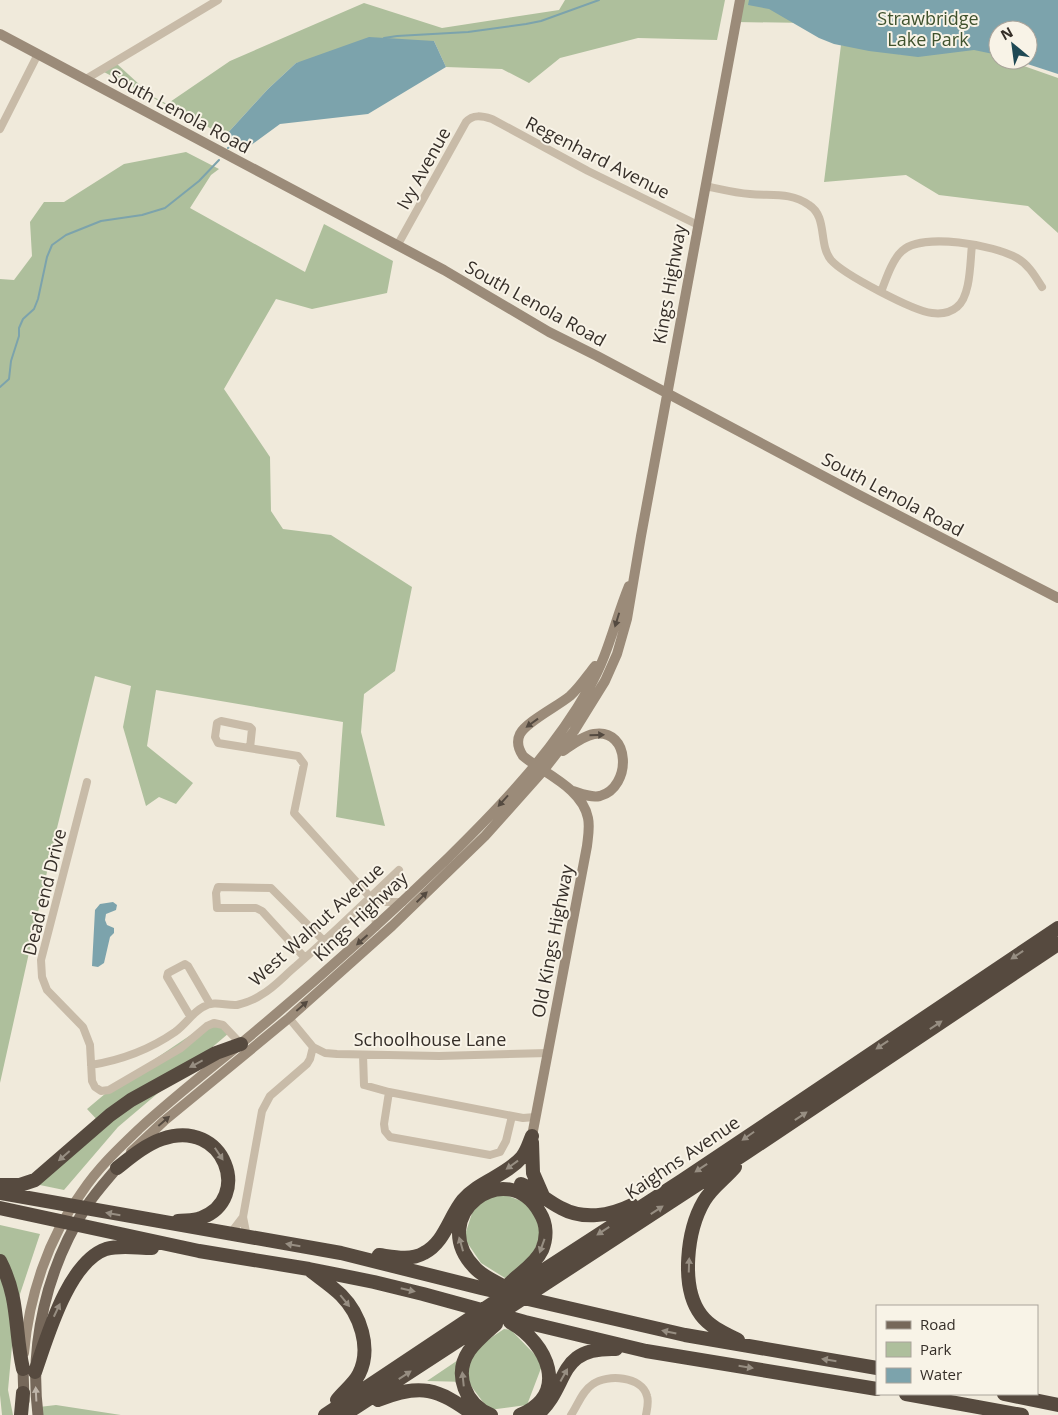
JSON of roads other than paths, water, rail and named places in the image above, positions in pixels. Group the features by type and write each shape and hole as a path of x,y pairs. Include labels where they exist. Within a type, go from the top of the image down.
{"highway":[{"name":"Kaighns Avenue","path":"338,1413 1058,928"},
{"name":"Kaighns Avenue","path":"338,1413 746,1153 1058,944"},
{"path":"0,1185 20,1185 35,1180 110,1115 132,1100 216,1053 241,1044"},
{"path":"117,1168 148,1145 178,1135 204,1139 214,1146 224,1160 227,1171 227,1188 222,1200 210,1213 194,1220 144,1220"},
{"path":"532,1136 533,1173 543,1196"},
{"path":"341,1253 359,1252 406,1258 422,1254 439,1240 464,1199 482,1184 517,1162 526,1150 532,1136"},
{"path":"746,1153 734,1169 713,1189 701,1207 692,1235 688,1279 692,1298 704,1318 718,1330 757,1348"},
{"path":"482,1184 512,1182 525,1186 568,1212 594,1216 623,1209 674,1186"},
{"path":"486,1284 465,1255 459,1238 459,1226 462,1215 474,1199 489,1191 507,1189 523,1194 536,1206 544,1220 546,1235 542,1250 535,1260 510,1283 494,1308"},
{"path":"0,1193 144,1220 341,1253 506,1288 514,1301"},
{"path":"0,1208 199,1251 309,1269 415,1292 459,1304 494,1308 521,1324 646,1351 876,1389"},
{"path":"29,1371 58,1307 75,1278 92,1258 102,1251 114,1248 199,1251"},
{"path":"0,1261 14,1297 18,1349 29,1371"},
{"path":"309,1269 345,1299 358,1320 363,1340 364,1353 361,1370 350,1386 337,1399 338,1413 395,1394 418,1389 444,1395 469,1413"},
{"path":"514,1301 546,1303 635,1325 876,1368"},
{"path":"491,1415 475,1405 468,1396 462,1380 462,1368 470,1350 514,1301"},
{"path":"520,1415 534,1406 542,1397 547,1386 549,1374 542,1350 521,1324"},
{"path":"536,1415 550,1399 570,1365 582,1354 599,1349 646,1351"},
{"path":"21,1415 23,1393"},
{"path":"912,1395 1022,1415"},
{"path":"1009,1395 1058,1405"}],"main road":[{"name":"Kings Highway","path":"38,1415 29,1371 26,1331 34,1294 54,1240 81,1192 103,1165 139,1129 333,966 402,902 539,768 554,757 574,731 606,681 617,654 627,619 740,0"},
{"name":"South Lenola Road","path":"0,34 452,275 549,332 1058,598"},
{"name":"Kings Highway","path":"29,1371 55,1268 67,1242 94,1195 136,1146 289,1018 428,891 494,826 539,768 591,686 606,654 621,605 634,574"},
{"name":"Old Kings Highway","path":"532,1136 589,831 588,818 578,799 570,790 523,756 519,750 518,740 522,731 569,697 606,654"},
{"path":"554,757 584,737 594,734 609,736 621,748 624,758 623,768 619,780 610,790 601,796 570,790"},
{"path":"25,1415 23,1393 29,1371"}],"street":[{"path":"86,79 218,0"},
{"path":"0,129 38,54"},
{"name":"Ivy Avenue","path":"397,246 466,122 475,116 483,117"},
{"name":"Regenhard Avenue","path":"483,117 492,119 588,172 698,225"},
{"path":"705,186 750,194 796,197 809,204 818,215 825,246 831,260 843,270 881,292 920,311 933,314 950,311 958,306 966,290 972,245"},
{"path":"881,292 898,256 908,246 931,240 972,245 1003,252 1018,258 1030,268 1042,287"},
{"path":"250,748 252,729 250,727 221,721 217,723 215,737 218,743 298,756 304,764 294,813 370,897 375,910 376,926"},
{"name":"Dead end Drive","path":"87,782 41,960 42,977 47,990 83,1027 90,1045 92,1081 95,1087 101,1091 109,1090 181,1048 207,1026 214,1023 223,1025 241,1044"},
{"name":"West Walnut Avenue","path":"210,1004 236,1005 250,1001 263,994 324,941 399,870"},
{"path":"305,958 262,911 256,908 217,908 216,893 218,888 223,886 271,888 324,941"},
{"path":"370,897 379,901 402,902"},
{"path":"91,1065 132,1056 149,1048 177,1031 190,1016 210,1004 185,964 168,973 167,978 190,1016"},
{"path":"247,1237 243,1217 258,1128 264,1107 270,1096 307,1064 313,1047 289,1018"},
{"name":"Schoolhouse Lane","path":"313,1047 325,1053 363,1055 439,1056 548,1053"},
{"path":"363,1055 364,1085 389,1092 512,1116 523,1118 535,1117"},
{"path":"389,1092 384,1131 390,1137 490,1155 500,1152 506,1141 512,1116"},
{"path":"230,1234 243,1217"},
{"path":"571,1415 582,1396 593,1384 608,1378 615,1378 636,1383 645,1390 648,1403 646,1415"}],"water":[{"name":"Strawbridge Lake Park","path":"749,0 1058,0 1058,74 1038,67 1038,20 988,20 988,53 974,50 918,57 869,51 834,44 819,38 769,9 748,5"},
{"path":"369,37 434,41 446,67 368,114 280,124 247,148 225,136 268,89 296,63"},
{"path":"113,902 117,905 116,910 106,914 105,920 107,925 114,928 114,933 110,937 104,963 98,967 92,966 95,910 100,904"}],"waterway":[{"path":"384,38 468,32 526,24 541,21 599,0"},
{"path":"228,148 236,141"},
{"path":"0,387 9,379 11,361 19,336 19,328 23,319 34,309 38,299 47,257 52,245 66,235 101,221 142,215 165,208 199,181 219,160"}]}
